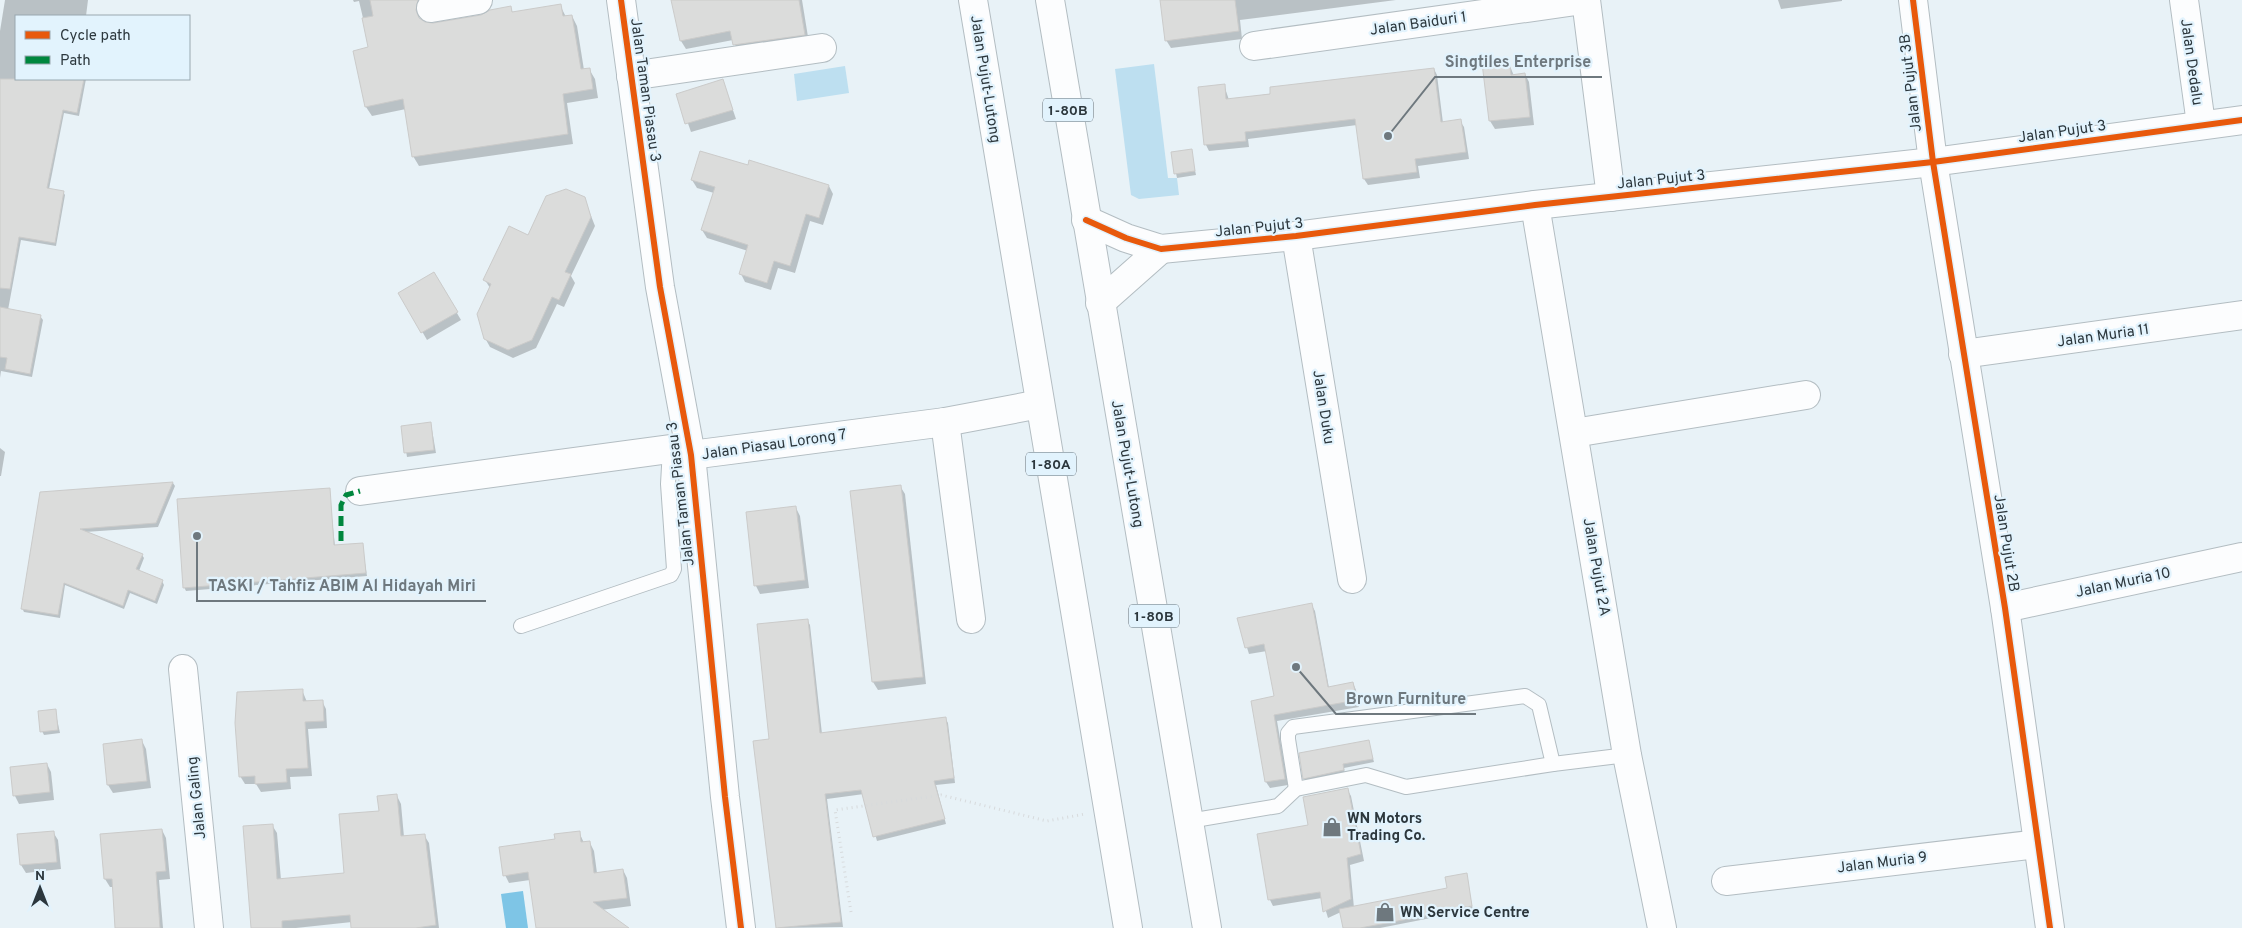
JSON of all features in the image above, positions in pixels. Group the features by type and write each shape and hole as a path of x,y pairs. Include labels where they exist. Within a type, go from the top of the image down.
{"main road":[{"path":"431,8 478,0"},
{"name":"Jalan Taman Piasau 3","path":"621,0 660,287 740,928"},
{"name":"Jalan Pujut-Lutong","path":"973,0 1110,809 1128,928"},
{"name":"Jalan Pujut-Lutong","path":"1050,0 1207,928"},
{"path":"1584,0 1611,197"},
{"name":"Jalan Baiduri 1","path":"1254,46 1584,0"},
{"name":"Jalan Pujut 3B","path":"1913,0 1933,162"},
{"name":"Jalan Dedalu","path":"2184,0 2201,124"},
{"path":"631,76 822,48"},
{"name":"Jalan Pujut 3","path":"1086,220 1126,238 1161,249 1296,236 1535,205 1933,162 2201,124 2242,120"},
{"name":"Jalan Pujut 2B","path":"1933,162 2005,608 2050,928"},
{"name":"Jalan Pujut 2A","path":"1535,205 1628,755 1662,928"},
{"name":"Jalan Duku","path":"1296,236 1352,579"},
{"path":"1100,303 1161,249"},
{"name":"Jalan Muria 11","path":"1963,354 2242,315"},
{"path":"1574,433 1806,395"},
{"name":"Jalan Piasau Lorong 7","path":"360,491 944,422 1040,404"},
{"path":"944,422 971,619"},
{"name":"Jalan Muria 10","path":"2005,608 2242,556"},
{"name":"Jalan Galing","path":"183,669 208,928"},
{"name":"Jalan Muria 9","path":"1726,881 2038,844"}],"lane":[{"path":"521,626 671,575 674,568 668,484 680,452"},
{"path":"1296,789 1288,739 1288,732 1293,727 1525,696 1539,705 1553,764"},
{"path":"1189,821 1278,806 1296,789 1366,775 1406,787 1553,764 1628,755"}],"path":[{"path":"851,912 835,810 941,795 1047,821 1110,809"}],"shaded area":[{"path":"1154,64 1168,178 1177,178 1179,195 1139,199 1131,195 1115,69"},
{"path":"845,66 849,93 797,101 794,74"}],"water":[{"path":"523,891 528,928 506,928 501,894"}],"building":[{"path":"370,0 418,0 416,10 419,18 425,22 433,23 481,15 490,10 511,6 512,12 561,4 563,16 572,15 581,69 590,68 593,89 563,94 568,134 412,157 403,99 365,107 353,51 368,47 362,18 373,16"},
{"path":"671,0 799,0 805,35 733,45 730,31 680,41"},
{"path":"1160,0 1235,0 1239,31 1165,41"},
{"path":"1509,60 1511,75 1525,73 1530,117 1489,121 1482,63"},
{"path":"1434,68 1441,122 1461,119 1466,152 1415,159 1417,172 1363,179 1355,119 1245,132 1246,141 1204,145 1198,87 1225,84 1226,99 1270,94 1270,87"},
{"path":"0,79 84,80 77,113 63,110 47,188 64,191 55,243 19,237 10,289 0,288"},
{"path":"723,79 733,110 685,124 676,94"},
{"path":"1192,149 1195,171 1174,174 1171,152"},
{"path":"700,151 748,165 749,160 829,185 819,218 806,214 790,266 774,261 767,283 739,274 748,245 701,230 715,187 691,180"},
{"path":"566,189 585,197 591,217 565,272 571,274 559,300 552,297 532,340 508,350 484,339 477,314 491,284 483,280 509,226 528,235 546,196"},
{"path":"434,272 458,312 421,333 398,293"},
{"path":"0,307 41,315 30,374 5,369 7,358 0,357"},
{"path":"431,422 434,450 404,453 401,426"},
{"path":"173,482 156,523 80,529 143,554 136,569 163,580 155,601 128,590 123,606 64,583 58,615 21,609 40,492"},
{"path":"901,485 923,677 872,682 850,491"},
{"path":"330,488 334,545 363,543 366,573 183,588 177,499"},
{"path":"796,506 805,580 754,586 746,512"},
{"path":"1312,603 1328,687 1353,682 1357,700 1274,715 1285,779 1265,782 1251,701 1274,696 1264,644 1245,648 1237,618"},
{"path":"808,619 820,733 946,717 954,778 934,781 945,819 873,837 861,790 825,794 841,922 776,928 753,741 769,739 757,624"},
{"path":"303,689 303,701 323,700 324,721 305,722 308,768 286,769 287,782 255,784 255,776 239,777 235,723 237,692"},
{"path":"56,709 58,730 40,732 38,711"},
{"path":"142,739 147,781 107,785 103,744"},
{"path":"1369,740 1373,759 1343,764 1344,770 1303,779 1299,753"},
{"path":"47,763 50,792 13,796 10,767"},
{"path":"1348,788 1361,854 1347,858 1351,899 1323,912 1320,892 1268,900 1257,834 1308,825 1303,797"},
{"path":"397,794 401,836 425,834 436,925 416,928 351,928 350,915 282,921 282,928 251,928 243,826 273,824 277,879 344,873 339,814 379,811 377,796"},
{"path":"162,829 166,871 156,872 160,928 115,928 112,879 104,879 100,834"},
{"path":"54,831 57,862 20,865 17,834"},
{"path":"580,831 581,842 590,841 594,873 623,869 627,898 593,902 629,928 536,928 528,872 503,876 499,847 555,839 554,834"},
{"name":"WN Service Centre","path":"1467,873 1472,906 1430,912 1430,915 1360,928 1343,928 1339,909 1447,888 1445,877"}],"marked path":[{"path":"341,541 341,505 346,495 360,491"}],"cycle path":[{"path":"621,0 660,287 691,455 725,797 741,928"},
{"path":"1913,0 1933,162 2005,608 2050,928"},
{"path":"1086,220 1126,238 1161,249 1296,236 1535,205 1933,162 2242,120"}],"place":[{"name":"Singtiles Enterprise","path":"1388,136"},
{"name":"TASKI / Tahfiz ABIM Al Hidayah Miri","path":"197,536"},
{"name":"Brown Furniture","path":"1296,667"},
{"name":"WN Motors Trading Co.","path":"1332,827"},
{"name":"WN Service Centre","path":"1385,912"}]}
